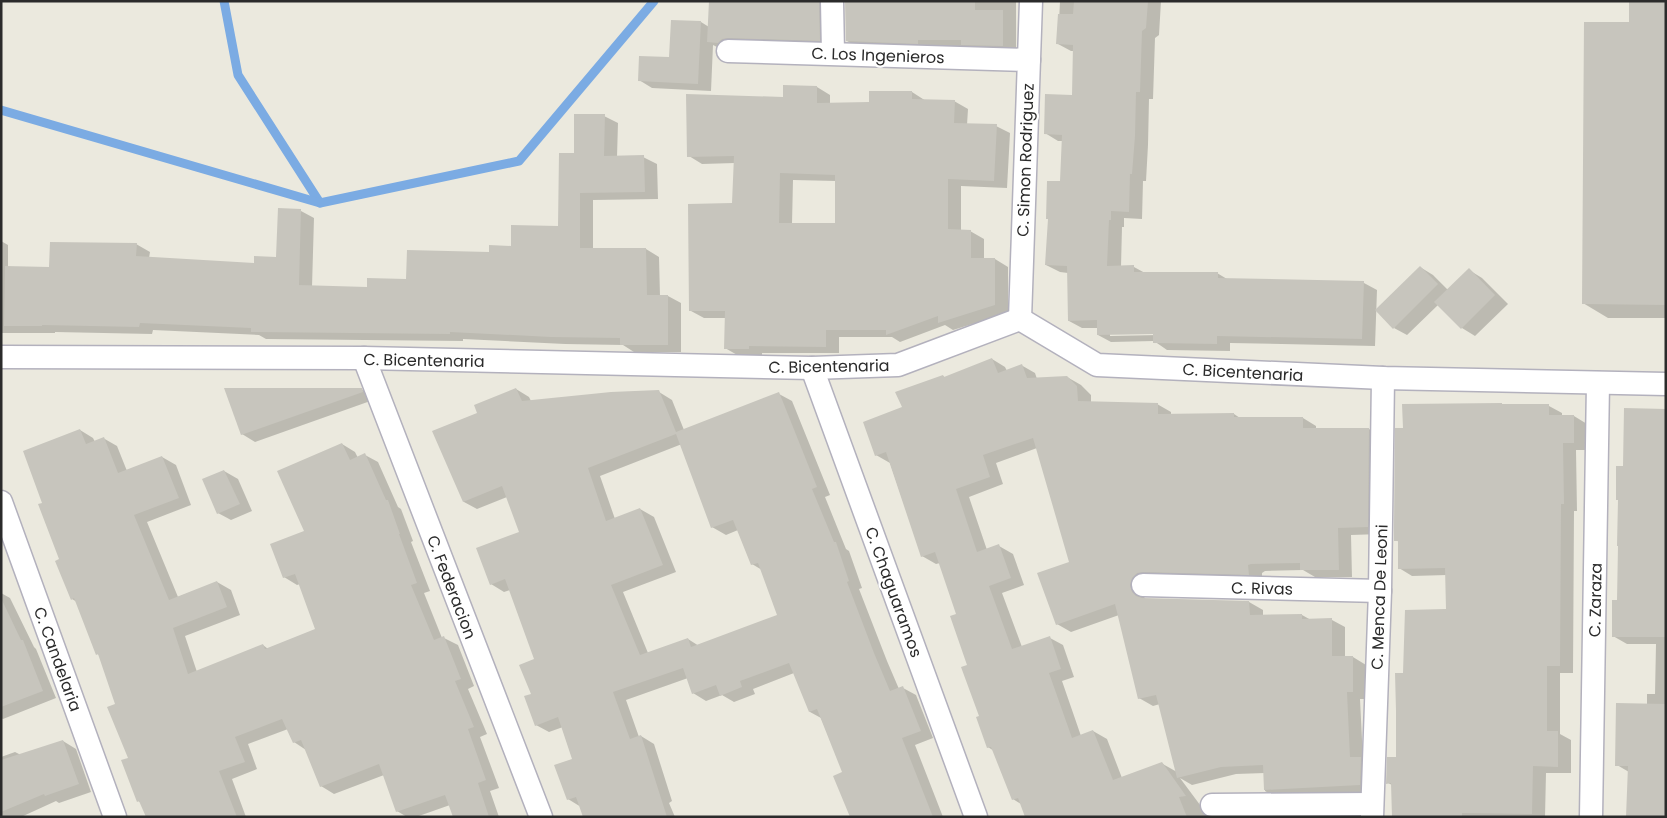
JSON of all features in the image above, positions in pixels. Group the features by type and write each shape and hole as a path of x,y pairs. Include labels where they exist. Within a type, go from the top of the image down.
{"street":[{"path":"832,1 833,53"},
{"name":"C. Simon Rodriguez","path":"1020,319 1031,1"},
{"name":"C. Los Ingenieros","path":"728,50 1029,60"},
{"name":"C. Bicentenaria","path":"1,357 364,358 812,368 898,365 1020,319 1097,365 1383,378 1666,384"},
{"name":"C. Federacion","path":"364,358 541,817"},
{"name":"C. Chaguaramos","path":"812,368 976,817"},
{"name":"C. Menca De Leoni","path":"1372,810 1380,591 1383,378"},
{"name":"C. Zaraza","path":"1591,817 1598,383"},
{"name":"C. Candelaria","path":"1,502 114,816"},
{"name":"C. Rivas","path":"1143,586 1380,591"},
{"path":"1212,805 1372,810"}],"building":[{"path":"709,1 819,1 820,41 728,38 722,39 718,43 707,42"},
{"path":"845,1 975,1 975,10 1003,10 1003,46 961,45 961,40 918,40 918,44 846,41"},
{"path":"1074,1 1148,1 1146,28 1142,31 1140,92 1136,92 1135,136 1132,174 1130,174 1129,212 1111,211 1107,266 1134,265 1134,272 1218,272 1218,278 1364,281 1362,339 1217,336 1217,344 1153,343 1153,334 1097,335 1097,320 1068,321 1067,266 1045,265 1048,219 1046,219 1047,181 1060,181 1062,135 1044,134 1045,94 1072,95 1073,45 1056,44 1058,14 1073,14"},
{"path":"1629,1 1666,1 1666,305 1582,304 1584,22 1629,22"},
{"path":"671,20 701,21 698,84 638,81 639,56 669,57"},
{"path":"783,85 817,86 817,103 869,102 869,91 912,91 912,99 955,100 954,123 997,124 994,181 948,179 948,229 971,230 971,258 995,258 995,305 938,323 938,316 886,335 886,330 826,330 826,347 749,346 749,349 724,349 725,311 689,311 688,204 732,203 734,156 687,157 686,94 783,97","holes":["780,173 835,175 835,223 779,223"]},
{"path":"574,114 605,114 604,156 644,155 645,192 580,193 580,248 646,248 647,295 668,295 668,345 620,345 620,338 450,332 450,334 251,332 251,328 140,323 139,327 4,326 5,266 49,267 50,242 137,243 136,256 254,263 254,256 276,257 278,208 301,209 299,285 367,287 367,278 406,279 407,250 489,252 489,245 511,246 511,225 558,226 559,153 574,153"},
{"path":"1420,266 1438,284 1393,329 1375,310"},
{"path":"1469,268 1495,295 1461,329 1434,302"},
{"path":"992,358 998,373 1022,364 1027,378 1067,376 1077,386 1078,401 1158,403 1158,414 1234,413 1234,417 1303,417 1303,428 1369,428 1368,527 1338,528 1339,570 1300,570 1300,563 1251,564 1248,565 1249,575 1137,573 1132,578 1130,585 1132,592 1142,598 1249,601 1250,615 1302,614 1302,619 1332,618 1332,656 1353,656 1353,692 1347,692 1350,757 1361,757 1360,785 1264,790 1263,765 1221,767 1177,778 1156,695 1138,699 1115,604 1056,625 1037,573 1069,562 1033,438 983,455 990,477 956,489 977,552 999,544 1011,578 989,586 1012,649 1050,636 1061,669 1049,673 1072,738 1093,730 1113,780 1162,762 1186,796 1179,797 1187,817 1025,817 1018,798 1012,800 991,747 987,748 976,717 979,716 961,667 967,665 950,616 956,614 935,552 921,557 886,452 875,456 863,422 902,407 895,392 943,375 944,377"},
{"path":"224,388 362,388 363,392 241,435"},
{"path":"516,388 522,401 611,392 659,390 676,432 779,392 817,487 812,489 834,542 836,542 849,581 847,582 874,653 890,691 903,686 921,731 902,738 933,817 850,817 833,776 842,772 817,709 809,712 789,663 740,681 742,687 720,696 716,685 692,694 683,668 613,692 630,739 641,735 667,817 583,817 576,797 567,800 554,765 572,759 558,717 535,726 524,696 531,694 519,665 534,659 505,579 490,585 476,548 519,532 502,486 463,502 432,431 477,413 474,405","holes":["676,434 711,528 733,520 751,565 758,563 777,615 691,647 688,638 640,655 611,585 663,565 640,508 606,521 588,468"]},
{"path":"1402,404 1549,404 1549,415 1574,415 1574,443 1563,443 1564,504 1561,504 1560,666 1547,666 1547,731 1558,731 1558,767 1533,766 1532,814 1462,813 1462,817 1392,817 1391,783 1386,784 1387,757 1396,757 1395,673 1403,673 1405,610 1446,609 1445,568 1398,569 1398,541 1394,541 1395,428 1403,428"},
{"path":"1624,408 1666,409 1666,637 1612,637 1612,600 1617,600 1618,500 1616,500 1616,466 1623,466"},
{"path":"80,429 86,444 104,437 118,473 162,456 179,498 134,515 169,600 217,581 227,607 173,628 188,674 263,644 265,649 315,629 295,574 283,578 270,544 304,531 277,471 342,443 350,460 365,453 386,500 388,500 417,583 411,585 434,640 444,636 461,679 455,681 474,727 468,729 486,780 478,783 489,817 453,817 445,795 396,812 379,764 320,787 301,740 293,743 282,719 235,737 245,762 219,771 237,817 146,817 139,801 137,802 121,760 128,758 107,707 115,704 98,654 96,655 74,598 71,600 55,561 59,559 38,504 42,503 23,451"},
{"path":"224,470 240,504 217,514 202,479"},
{"path":"1,598 21,640 23,640 43,691 1,707"},
{"path":"1616,703 1666,704 1666,817 1626,817 1628,766 1615,766"},
{"path":"63,740 79,784 45,796 44,794 1,812 1,760"}],"waterway":[{"path":"224,1 238,75 320,203"},
{"path":"1,110 320,203 519,161 654,1"}]}
